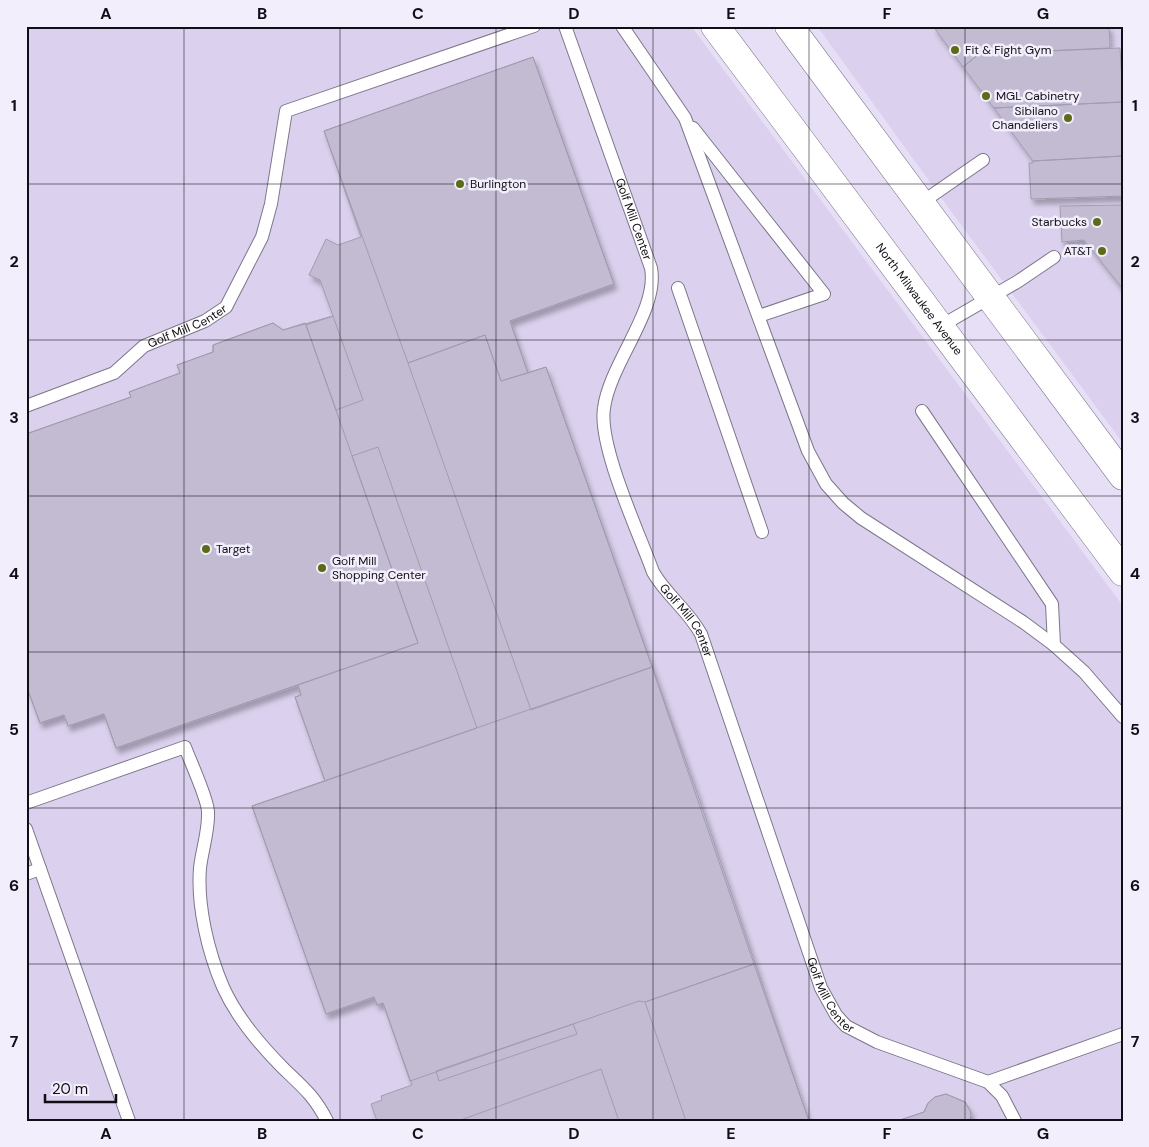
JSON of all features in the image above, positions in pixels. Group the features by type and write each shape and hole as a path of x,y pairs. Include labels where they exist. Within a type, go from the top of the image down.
{"main road":[{"name":"North Milwaukee Avenue","path":"715,26 1123,572"},
{"path":"789,26 1123,476"}],"lane":[{"name":"Golf Mill Center","path":"26,406 114,373 144,346 205,321 226,307 262,237 271,204 286,111 534,26"},
{"name":"Golf Mill Center","path":"565,26 653,279 647,304 613,376 604,409 603,426 608,448 653,572 660,585 693,620 701,634 821,988 836,1015 846,1026 877,1042 988,1082 1002,1096 1015,1121"},
{"path":"622,26 685,118 824,294 759,316"},
{"path":"685,118 759,316 798,430 826,484 843,503 861,518 1023,622 1054,645 1084,672 1123,717"},
{"path":"921,203 983,160"},
{"path":"940,326 1054,257"},
{"path":"678,288 762,532"},
{"path":"922,411 1052,604 1054,645"},
{"path":"26,803 185,747 209,810 200,871 202,903 207,936 223,987 238,1015 257,1040 285,1069 305,1086 319,1105 327,1121"},
{"path":"26,830 129,1121"},
{"path":"26,874 40,869"},
{"path":"988,1082 1123,1034"}],"shaded area":[{"name":"Golf Mill Shopping Center","path":"26,26 691,26 1123,606 1123,1121 26,1121"},
{"path":"817,26 1123,26 1123,443 956,218"}],"building":[{"path":"933,26 1109,26 1110,48 979,54 963,67"},
{"path":"1120,48 1123,102 994,108 963,67 979,54"},
{"name":"Golf Mill Shopping Center","path":"533,57 614,284 510,321 528,373 546,367 700,801 809,1121 377,1121 371,1104 382,1100 381,1096 412,1085 383,1003 377,1005 374,997 326,1014 252,806 325,781 295,697 301,695 298,685 116,748 104,714 68,726 64,715 40,723 26,685 26,434 131,397 129,392 180,373 177,365 213,352 213,345 273,323 283,330 333,316 320,280 309,275 326,239 338,245 361,237 324,131"},
{"name":"Burlington","path":"533,57 614,284 510,321 528,373 501,381 485,335 408,363 324,131"},
{"path":"1123,102 1123,156 1033,161 994,108"},
{"path":"1123,156 1123,196 1031,199 1029,163 1033,163 1033,161"},
{"path":"1123,205 1123,289 1084,240 1062,242 1060,206"},
{"path":"333,316 363,400 336,410 306,325"},
{"name":"Target","path":"273,323 283,330 305,323 306,325 418,643 116,748 104,714 68,726 64,715 40,723 26,685 26,434 131,397 129,392 180,373 177,365 213,352 213,345"},
{"path":"485,335 501,381 546,367 652,667 531,710 408,363"},
{"path":"378,447 477,728 325,781 295,697 301,695 298,685 418,643 352,456"},
{"path":"652,667 754,964 645,1002 639,1001 410,1081 383,1003 377,1005 374,997 326,1014 252,806"},
{"path":"754,964 809,1121 686,1121 645,1002"},
{"path":"573,1024 577,1034 439,1081 436,1071"},
{"path":"601,1069 619,1121 458,1121"},
{"path":"946,1094 965,1102 971,1112 970,1121 897,1121 924,1112 928,1103 935,1097"},
{"path":"946,1094 965,1102 971,1112 970,1121 897,1121 924,1112 928,1103 935,1097"}],"place":[{"name":"Fit & Fight Gym","path":"955,50"},
{"name":"MGL Cabinetry","path":"986,96"},
{"name":"Sibilano Chandeliers","path":"1068,118"},
{"name":"Burlington","path":"460,184"},
{"name":"Starbucks","path":"1097,222"},
{"name":"AT&T","path":"1102,251"},
{"name":"Target","path":"206,549"},
{"name":"Golf Mill Shopping Center","path":"322,568"}]}
